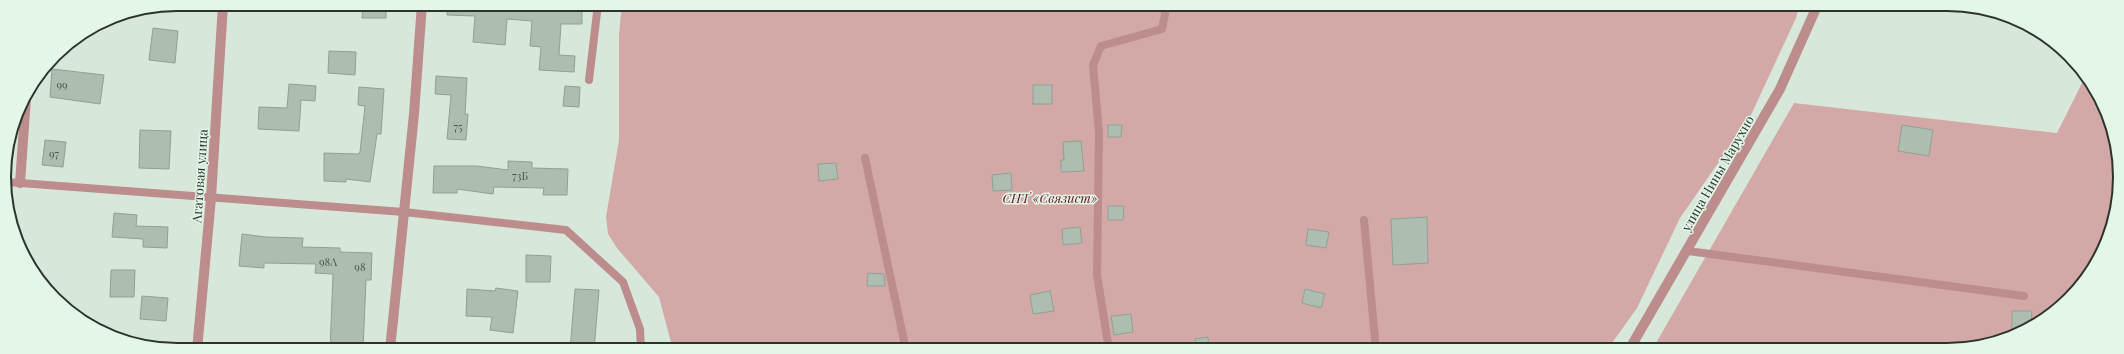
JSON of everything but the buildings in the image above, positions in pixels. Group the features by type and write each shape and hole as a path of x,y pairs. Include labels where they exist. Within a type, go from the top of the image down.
{"street":[{"name":"Агатовая улица","path":"198,343 210,198 223,11"},
{"path":"391,343 414,114 421,11"},
{"name":"улица Нины Марухно","path":"1633,343 1688,251 1780,89 1815,11"},
{"path":"20,182 25,111"}],"lane":[{"path":"589,80 597,11"},
{"path":"1108,343 1097,276 1099,133 1093,65 1102,46 1162,29 1166,11"},
{"path":"865,158 905,343"},
{"path":"11,182 404,212 566,230 623,282 640,330 641,343"},
{"path":"1364,220 1375,343"},
{"path":"1688,251 2024,296"}],"green space":[{"name":"СНТ «Связист»","path":"621,11 1798,11 1750,117 1680,218 1637,308 1612,343 671,343 659,297 617,248 608,234 606,217 619,140 619,34"},
{"path":"2083,82 2091,94 2100,113 2110,145 2113,166 2112,199 2100,241 2091,260 2079,278 2056,302 2030,321 2000,334 1979,340 1958,343 1656,343 1794,103 2057,133"}]}
